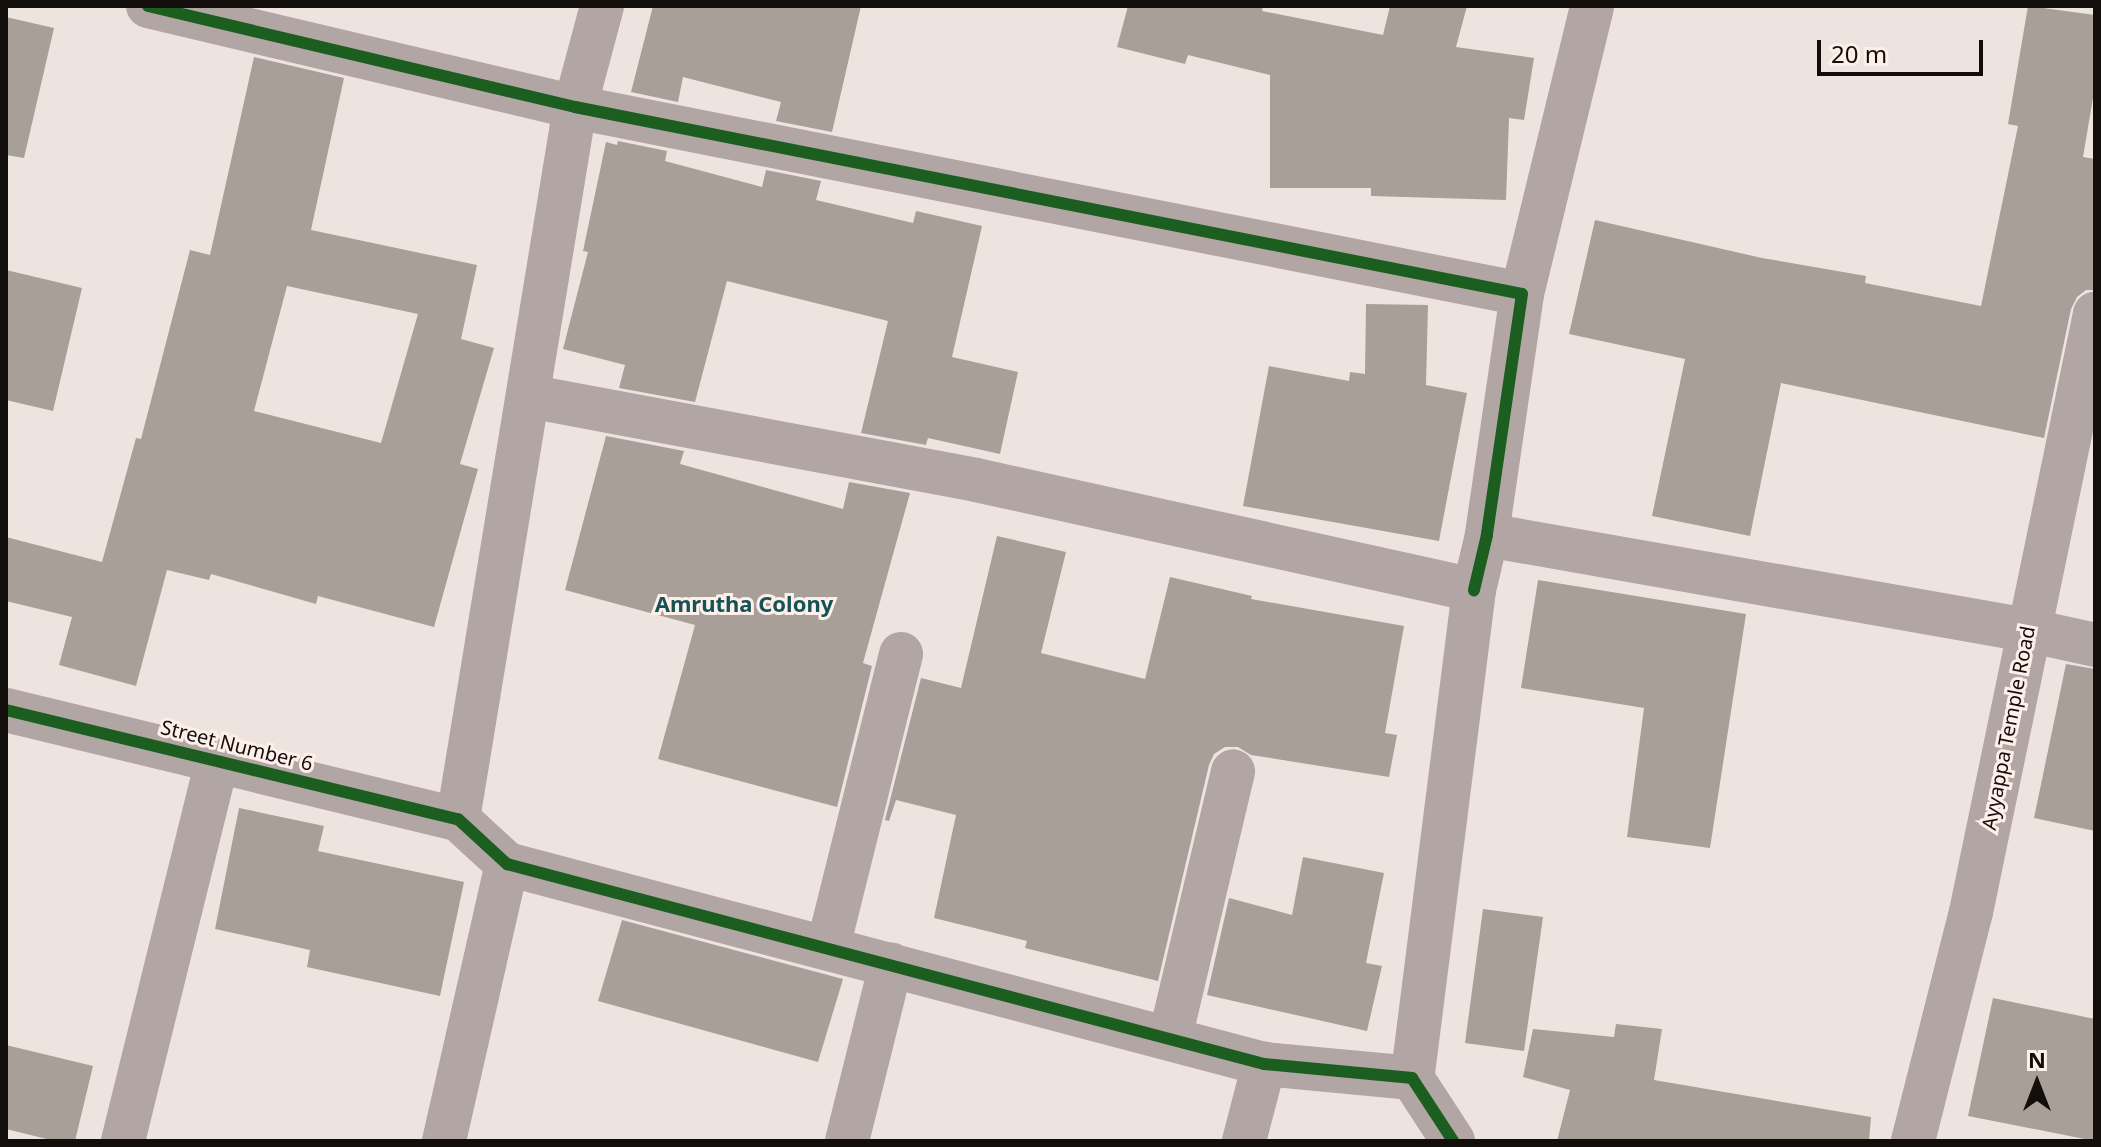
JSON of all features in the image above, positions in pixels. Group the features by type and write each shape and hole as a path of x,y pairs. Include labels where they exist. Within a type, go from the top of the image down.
{"street":[{"path":"148,6 575,107 1522,294"},
{"path":"602,6 575,107 458,819 507,864 1264,1064 1412,1078"},
{"path":"1453,1141 1412,1078 1474,590 1487,535 1522,294 1592,6"},
{"name":"Ayyappa Temple Road","path":"1913,1141 1971,912 2027,630 2095,314"},
{"path":"528,396 976,480 1474,590"},
{"path":"1487,535 2027,630 2095,645"},
{"path":"828,947 901,654"},
{"name":"Street Number 6","path":"6,710 458,819"},
{"path":"123,1141 217,760"},
{"path":"1170,1038 1233,771"},
{"path":"444,1141 507,864"},
{"path":"847,1141 891,964"},
{"path":"1244,1141 1264,1064"}],"building":[{"path":"653,6 861,6 832,132 776,121 781,102 683,77 678,102 631,92"},
{"path":"1128,6 1263,6 1262,11 1383,35 1390,6 1467,6 1456,47 1534,58 1524,120 1509,118 1506,200 1371,196 1371,188 1270,188 1270,75 1188,55 1185,64 1117,47"},
{"path":"2028,6 2095,15 2095,86 2083,157 2095,159 2095,290 2086,290 2077,297 2071,309 2044,438 1781,383 1750,536 1652,516 1685,359 1569,334 1595,220 1762,258 1866,276 1865,283 1981,306 2018,126 2008,124"},
{"path":"6,17 54,28 24,158 6,155"},
{"path":"254,57 344,78 311,230 477,265 461,339 494,348 460,464 478,469 434,627 318,596 316,604 211,574 209,580 167,570 136,686 59,665 72,617 6,601 6,537 102,562 136,438 141,439 190,250 210,255","holes":["287,286 418,314 381,443 254,411"]},
{"path":"618,141 667,151 665,161 762,187 766,170 821,181 816,200 913,223 916,211 982,226 952,357 1018,372 1000,454 928,438 926,445 861,433 888,321 727,281 695,402 619,388 625,365 563,349 588,252 583,251 606,142 617,145"},
{"path":"6,270 82,288 53,411 6,400"},
{"path":"1366,304 1428,305 1426,385 1467,393 1439,541 1243,506 1269,366 1349,381 1350,372 1365,374"},
{"path":"606,436 684,451 680,464 843,509 849,482 910,493 863,663 872,666 837,807 658,759 695,625 565,590"},
{"path":"997,536 1066,552 1041,653 1145,679 1170,577 1252,596 1251,599 1404,626 1385,733 1397,735 1389,777 1251,755 1238,747 1225,747 1214,754 1158,981 1025,948 1027,941 934,918 956,815 896,800 889,821 885,820 921,678 961,688"},
{"path":"1538,580 1746,614 1710,848 1627,837 1644,708 1521,688"},
{"path":"2066,664 2095,669 2095,831 2034,818"},
{"path":"239,808 324,826 318,851 464,882 440,996 307,967 310,950 215,929"},
{"path":"1303,857 1384,873 1366,963 1382,966 1367,1031 1207,995 1229,898 1292,915"},
{"path":"1483,909 1543,917 1524,1051 1465,1043"},
{"path":"622,920 843,979 818,1062 598,1001"},
{"path":"1993,998 2095,1019 2095,1141 1968,1116"},
{"path":"1616,1024 1662,1029 1654,1080 1871,1117 1869,1141 1557,1141 1570,1090 1523,1077 1533,1029 1614,1037"},
{"path":"6,1045 93,1066 75,1141 55,1141 6,1129"}],"cycle path":[{"path":"148,6 575,107 1522,294 1487,535 1474,590"},
{"path":"6,710 458,819 507,864 1264,1064 1412,1078 1453,1141"}],"district":[{"name":"Amrutha Colony","path":"744,604"}]}
